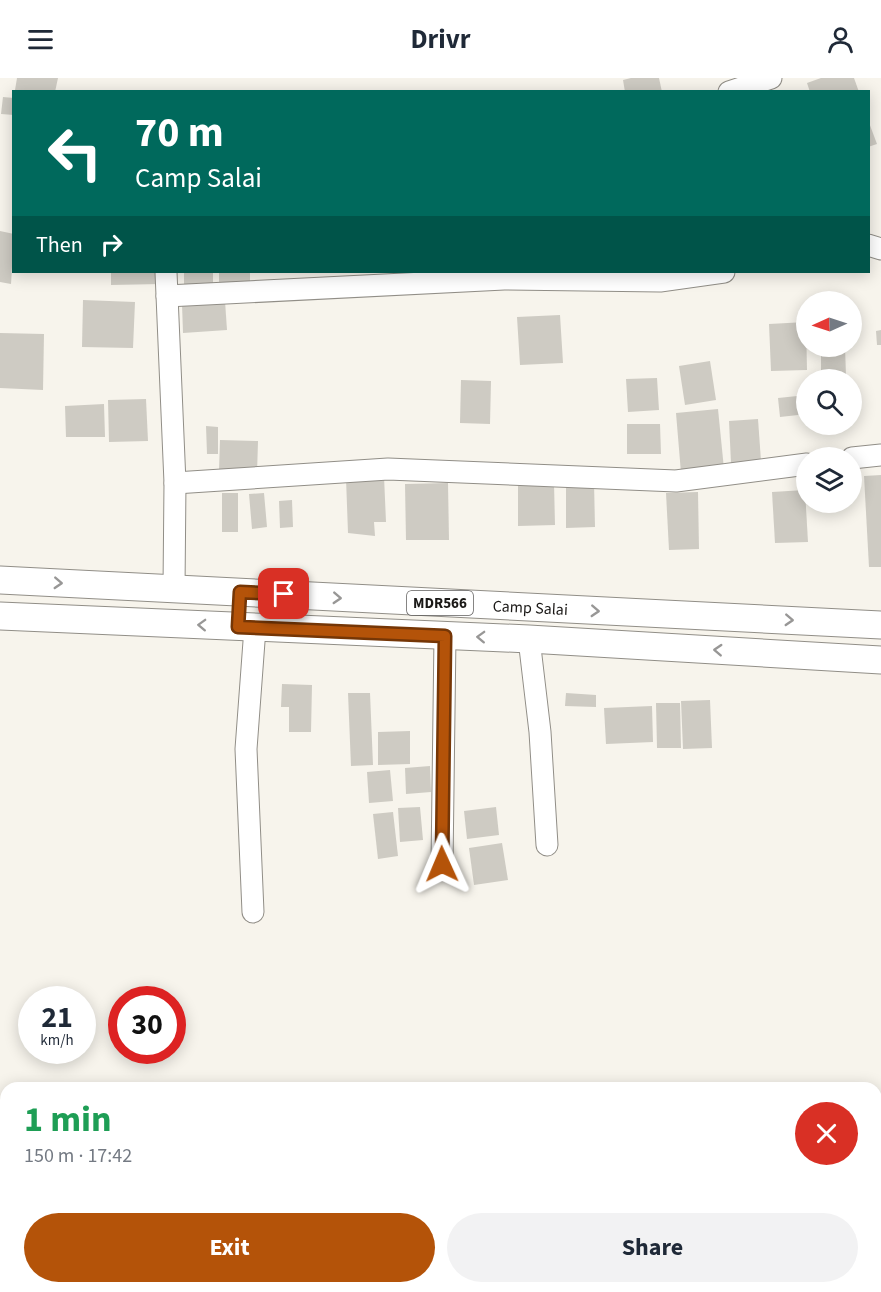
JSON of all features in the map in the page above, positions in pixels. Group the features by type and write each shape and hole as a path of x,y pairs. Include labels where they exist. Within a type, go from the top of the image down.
{"main road":[{"name":"Camp Salai","path":"0,580 881,625"},
{"path":"240,592 246,627"},
{"name":"Camp Salai","path":"0,616 529,639 881,660"}],"street":[{"path":"735,90 771,78"},
{"path":"166,273 175,483 174,588"},
{"path":"167,296 504,279 660,281 717,273"},
{"path":"862,457 881,454"},
{"path":"175,483 388,469 676,481 796,465"},
{"path":"246,627 246,749 253,912"},
{"path":"442,864 445,636"},
{"path":"529,639 540,732 547,845"}],"building":[{"path":"17,78 58,78 55,90 15,90"},
{"path":"659,78 662,90 625,90 623,80"},
{"path":"821,78 854,78 858,90 809,90 807,83"},
{"path":"3,97 12,98 12,115 1,114"},
{"path":"870,125 877,144 870,146"},
{"path":"0,231 12,234 12,267 11,284 0,282"},
{"path":"111,273 160,273 160,284 111,285"},
{"path":"184,273 213,273 213,291 184,291"},
{"path":"219,273 250,273 250,288 219,288"},
{"path":"83,300 135,302 133,348 82,347"},
{"path":"225,301 227,330 183,333 182,304"},
{"path":"560,315 563,363 520,365 517,317"},
{"path":"796,323 796,357 807,357 807,369 771,371 769,324"},
{"path":"881,330 881,345 877,345 876,331"},
{"path":"0,333 44,334 43,390 0,388"},
{"path":"821,357 845,357 846,369 821,369"},
{"path":"710,361 716,400 685,405 679,366"},
{"path":"657,378 659,410 628,412 626,379"},
{"path":"461,380 491,381 490,424 460,423"},
{"path":"796,396 796,415 780,417 778,398"},
{"path":"146,399 148,441 109,442 108,400"},
{"path":"104,404 105,437 66,437 65,406"},
{"path":"718,409 724,469 681,473 676,413"},
{"path":"758,419 761,461 731,463 729,421"},
{"path":"627,424 660,424 661,454 627,454"},
{"path":"206,426 218,427 218,454 207,454"},
{"path":"220,440 258,441 257,473 219,471"},
{"path":"881,475 881,567 869,567 864,476"},
{"path":"384,476 386,522 374,522 375,536 348,533 346,478"},
{"path":"594,482 595,527 566,528 566,483"},
{"path":"448,483 449,540 406,540 405,484"},
{"path":"518,483 554,483 555,525 518,526"},
{"path":"796,491 796,513 806,513 808,542 775,543 772,492"},
{"path":"698,492 699,549 669,550 666,493"},
{"path":"222,493 238,493 238,532 222,532"},
{"path":"264,493 267,527 252,529 249,494"},
{"path":"292,500 293,527 280,528 279,501"},
{"path":"282,684 312,685 311,732 289,732 289,707 281,707"},
{"path":"348,693 370,693 373,765 351,766"},
{"path":"566,693 596,695 596,707 565,706"},
{"path":"710,700 712,748 683,749 681,701"},
{"path":"656,703 680,703 681,748 657,748"},
{"path":"652,706 653,742 606,744 604,708"},
{"path":"410,731 410,764 378,765 378,732"},
{"path":"430,766 431,792 406,794 405,768"},
{"path":"390,770 393,801 369,803 367,772"},
{"path":"420,807 423,840 400,842 398,808"},
{"path":"496,807 499,835 467,839 464,811"},
{"path":"393,812 398,856 378,859 373,814"},
{"path":"502,843 508,880 474,885 469,848"}],"route":[{"path":"284,594 240,592 238,627 445,636 442,864"}]}
